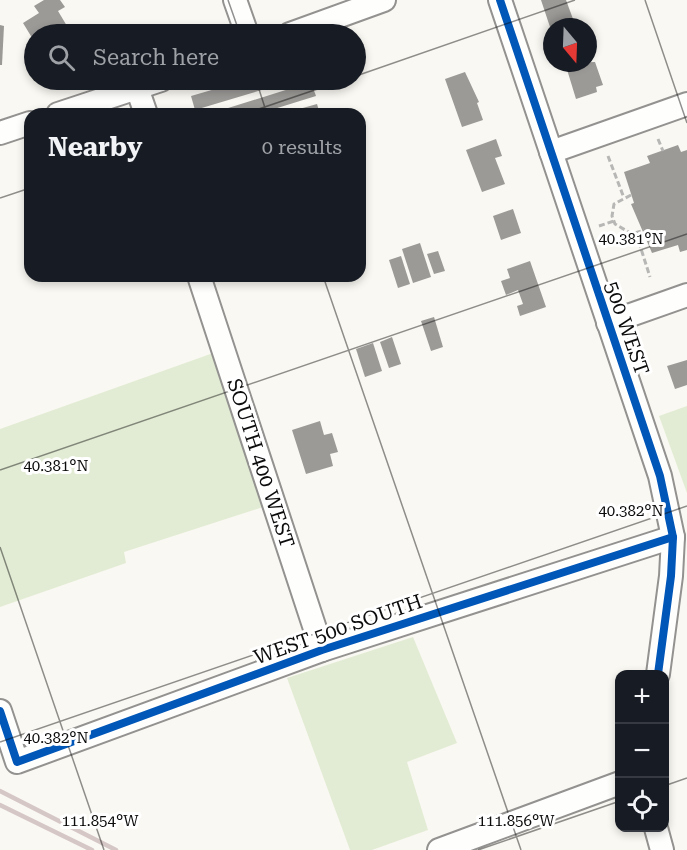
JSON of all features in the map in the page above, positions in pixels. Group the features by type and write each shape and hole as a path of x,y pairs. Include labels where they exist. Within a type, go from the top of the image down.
{"street":[{"path":"235,0 243,24"},
{"path":"318,24 384,0"},
{"name":"500 WEST","path":"500,0 660,476 673,537 671,576 659,670"},
{"path":"76,108 131,90"},
{"path":"138,90 144,108"},
{"path":"551,152 687,104"},
{"path":"0,133 24,125"},
{"name":"SOUTH 400 WEST","path":"201,282 322,650"},
{"path":"608,323 687,295"},
{"name":"WEST 500 SOUTH","path":"0,711 17,762 322,650 673,537"},
{"path":"439,850 615,785"},
{"path":"657,832 662,850"}],"path":[{"path":"658,139 663,151"},
{"path":"608,156 624,198"},
{"path":"631,195 614,204 614,221 623,231 635,233 644,230"},
{"path":"599,226 614,221"},
{"path":"635,233 650,277"}],"green space":[{"path":"216,352 266,506 124,552 126,563 0,607 0,429"},
{"path":"687,406 687,493 659,416"},
{"path":"413,637 457,743 407,762 428,830 372,850 350,850 287,678"}],"building":[{"path":"44,0 60,0 65,7 58,11 66,24 24,25 23,23 39,13 34,6"},
{"path":"541,0 566,0 573,18 547,18"},
{"path":"0,25 4,26 2,65 0,65"},
{"path":"597,68 603,85 596,87 597,92 576,99 568,72 597,72"},
{"path":"465,72 479,102 477,103 483,120 462,127 445,79"},
{"path":"212,90 262,90 202,108 194,108 191,96"},
{"path":"286,90 314,90 316,96 277,108 228,108"},
{"path":"317,104 318,108 303,108"},
{"path":"496,139 502,156 495,158 505,184 482,192 466,150"},
{"path":"678,145 681,152 687,150 687,250 680,252 678,245 652,253 631,204 634,203 624,172 650,163 647,156"},
{"path":"513,209 521,233 501,240 493,216"},
{"path":"420,243 431,277 413,283 402,249"},
{"path":"438,251 445,271 434,274 427,254"},
{"path":"401,256 410,284 398,288 389,260"},
{"path":"530,261 546,307 520,316 517,306 523,304 518,290 506,295 501,281 510,278 507,269"},
{"path":"434,317 443,347 431,351 421,321"},
{"path":"392,337 401,364 389,368 380,342"},
{"path":"373,343 382,371 365,377 356,349"},
{"path":"687,360 687,385 675,389 667,366"},
{"path":"320,421 324,435 332,433 338,452 330,454 333,466 306,474 292,430"}],"railway":[{"path":"0,791 116,850"},
{"path":"0,805 92,850"}],"cycle path":[{"path":"500,0 660,476 673,537 671,576 659,670"},
{"path":"0,711 17,762 322,650 673,537"}]}
